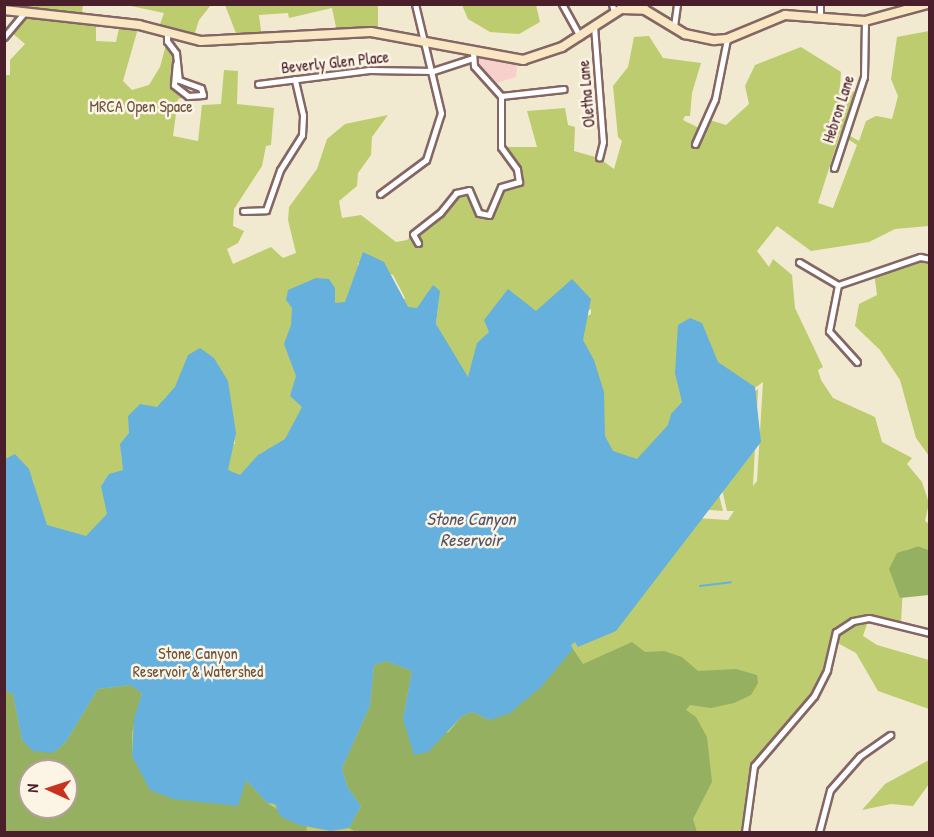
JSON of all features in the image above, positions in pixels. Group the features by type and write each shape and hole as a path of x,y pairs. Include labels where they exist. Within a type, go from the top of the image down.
{"main road":[{"path":"4,10 140,25 201,41 239,41 371,32 523,60 562,47 594,26 613,8 645,9 701,38 728,39 785,15 820,15 865,21 927,4"}],"street":[{"path":"380,194 405,178 429,154 442,106 415,4"},
{"name":"Oletha Lane","path":"562,4 580,36"},
{"path":"674,26 677,4"},
{"path":"820,4 820,15"},
{"path":"4,37 26,12"},
{"name":"Hebron Lane","path":"834,168 864,77 865,21"},
{"name":"Oletha Lane","path":"594,26 603,142 599,158"},
{"path":"167,33 166,41 177,53 174,85 188,96 203,95 197,86 180,82 176,64"},
{"path":"695,144 715,99 728,39"},
{"path":"418,243 413,234 440,213 456,193 469,190 479,213 489,215 501,187 519,182 516,169 501,147 501,96 471,59 473,50"},
{"name":"Beverly Glen Place","path":"258,84 369,70 433,71 471,59"},
{"path":"243,211 266,210 280,170 303,135 303,115 295,79"},
{"path":"501,96 564,89"},
{"path":"798,262 838,285 930,253"},
{"path":"920,257 930,259"},
{"path":"838,285 829,331 857,362"},
{"path":"745,832 754,766 814,696 827,670 836,632 853,621 869,618 930,633"},
{"path":"819,832 830,790 860,756 890,735"}],"shaded area":[{"path":"473,50 518,59 516,77 490,85 474,66"}],"green space":[{"path":"4,5 83,5 81,19 96,20 96,41 116,42 120,23 139,25 123,81 132,90 149,85 160,67 167,41 176,53 172,79 182,98 178,99 173,136 198,141 202,105 221,104 224,70 238,71 237,104 274,108 271,145 266,146 262,166 234,209 233,226 244,231 238,243 227,249 233,264 271,247 283,258 296,253 288,220 289,207 317,169 327,139 345,124 388,115 372,137 371,155 358,173 357,186 339,201 342,218 361,215 396,242 407,240 465,189 472,192 479,213 489,215 494,210 501,187 519,182 520,176 501,147 537,147 527,111 565,108 568,125 575,127 574,151 599,158 614,169 622,141 618,137 613,86 628,67 634,37 649,36 663,58 701,63 692,93 690,116 685,116 683,120 701,129 706,119 726,125 749,104 745,86 755,65 801,47 841,72 840,88 859,93 845,133 859,141 866,121 876,116 892,119 898,96 891,79 897,37 929,31 929,226 895,229 869,242 811,251 777,226 757,251 769,267 773,259 792,275 795,308 823,367 818,370 821,380 833,398 875,417 882,442 912,458 907,464 922,482 929,503 925,521 929,524 929,550 918,546 905,550 901,623 897,626 869,618 863,636 877,645 929,660 929,709 878,691 856,653 834,641 814,696 754,766 745,832 5,832 5,482 34,483 32,479 5,478 4,75 10,75 10,60 25,44 10,31 25,13 5,10","holes":["840,134 857,145 833,208 818,203","358,263 393,275 405,298 398,307 391,348 406,351 440,348 432,325 439,299 436,324 458,364 461,380 549,332 541,310 545,309 553,330 591,309 591,314 555,334 581,395 601,385 603,389 582,398 588,500 613,486 630,500 628,456 632,458 635,505 676,508 664,430 668,426 682,508 723,511 706,441 707,424 677,408 680,405 707,419 711,349 715,356 712,418 763,382 757,481 753,486 758,389 711,423 711,441 727,511 734,511 728,520 633,514 613,494 598,507 573,511 536,497 508,496 507,508 102,487 103,482 158,485 160,449 122,459 121,455 160,444 162,402 166,397 164,442 231,439 212,357 218,365 235,444 178,444 164,448 162,485 245,490 261,453 267,450 249,490 322,494 307,444 277,444 284,440 307,440 318,419 300,352 289,355 287,351 299,347 292,309 303,346 341,336 356,280 346,336 387,346 394,305 402,296 392,279 358,267"]},
{"path":"126,5 211,5 199,20 193,39 158,30 164,13"},
{"path":"225,5 378,5 378,33 337,32 332,8 289,18 288,13 259,15 262,39 239,41"},
{"path":"462,5 536,5 540,22 519,34 490,32 468,19"},
{"path":"920,257 929,259 929,456 916,438 900,380 880,350 855,326 859,304 877,295 874,272"},
{"path":"918,546 929,550 929,595 900,598 889,569 897,553"},
{"path":"632,642 645,652 664,651 682,657 698,671 736,669 757,675 758,683 751,695 734,703 711,708 690,705 686,710 696,717 707,737 712,782 693,819 697,832 356,832 349,828 361,806 347,786 342,768 370,706 374,665 386,661 412,671 403,719 448,733 462,716 472,712 490,720 573,649 583,664"},
{"path":"130,685 142,692 132,733 132,756 141,771 245,779 267,803 307,827 306,832 5,832 5,690 13,694 22,740 53,753 65,743 98,689"},
{"path":"929,760 929,784 913,806 891,804 862,810 885,784"}],"water":[{"name":"Stone Canyon Reservoir","path":"363,252 384,262 408,307 417,308 433,285 440,291 436,324 468,377 477,343 489,332 484,320 508,289 536,311 572,279 591,299 583,340 594,360 604,392 605,436 613,451 637,459 668,425 671,414 682,402 675,373 678,325 690,318 702,323 718,362 755,387 761,442 616,631 578,647 575,642 571,645 573,649 541,687 510,713 490,720 472,712 462,716 428,752 414,755 403,719 412,671 386,661 374,665 370,706 342,768 347,786 361,806 349,828 331,831 299,825 280,816 275,804 267,803 246,780 238,806 173,799 150,790 132,756 134,719 142,693 130,685 98,689 65,743 53,753 33,751 22,740 13,694 5,690 5,459 15,454 29,469 47,525 86,536 107,514 101,486 109,474 123,470 120,444 129,433 128,416 140,404 157,407 175,387 188,355 200,348 214,358 228,381 236,433 228,470 240,475 258,455 285,439 302,407 290,396 296,376 284,344 291,325 292,308 286,300 288,290 316,278 329,279 335,288 335,303 345,302"}],"waterway":[{"path":"700,586 731,582"}],"park label":[{"name":"MRCA Open Space","path":"141,106"},
{"name":"Stone Canyon Reservoir & Watershed","path":"198,662"}]}
